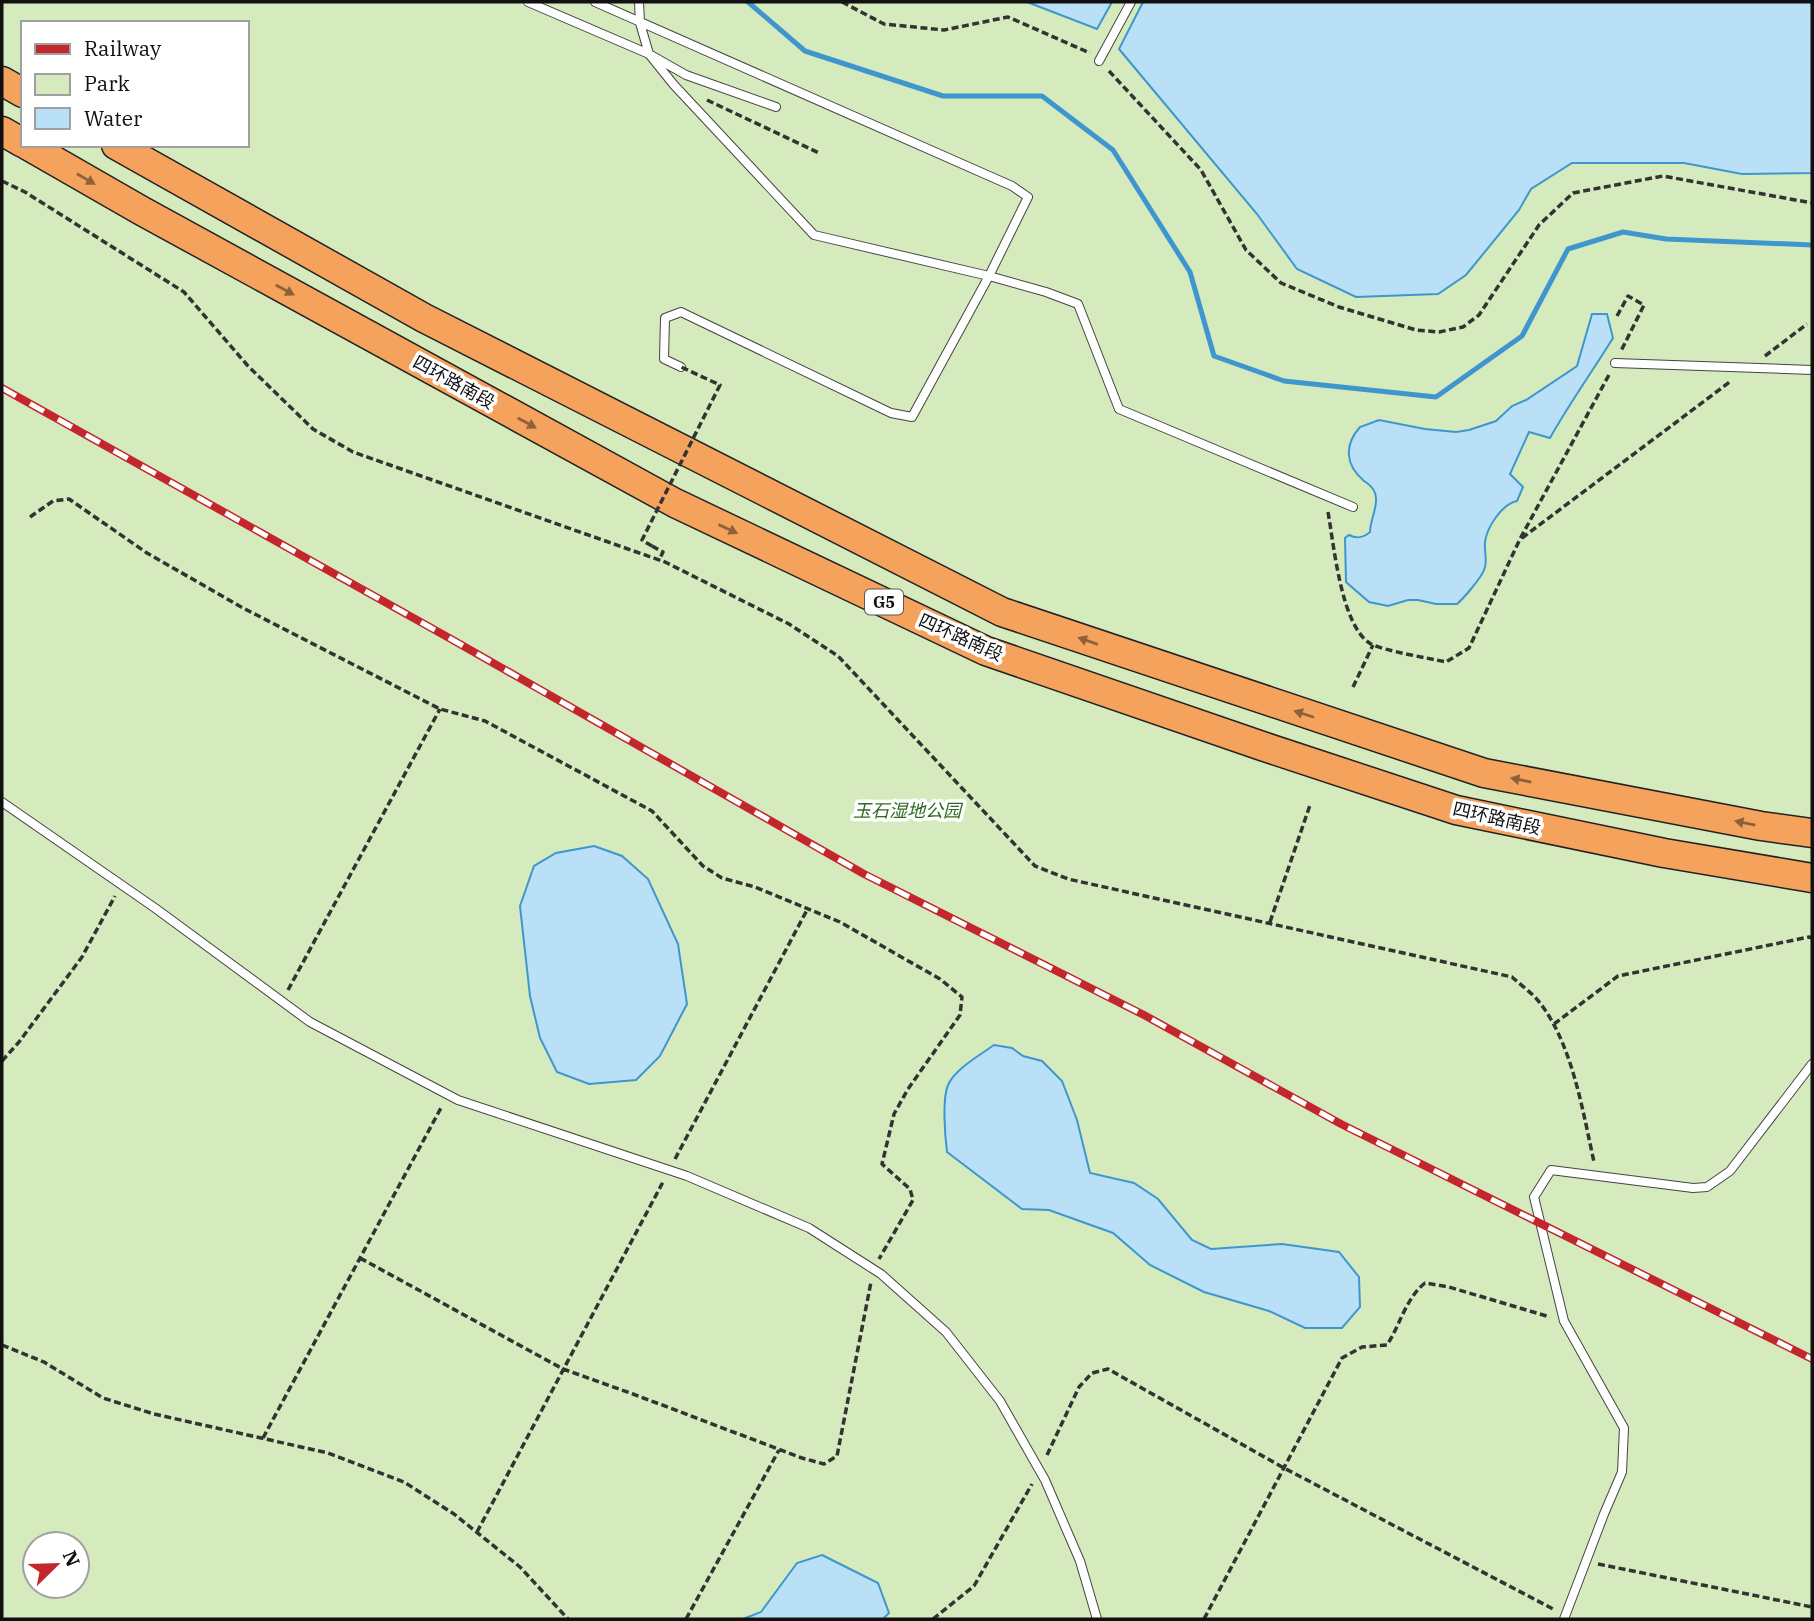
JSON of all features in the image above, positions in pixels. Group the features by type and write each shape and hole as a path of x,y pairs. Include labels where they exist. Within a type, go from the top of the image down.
{"highway":[{"path":"2,82 21,92"},
{"name":"四环路南段","path":"2,131 21,142"},
{"name":"四环路南段","path":"30,147 675,503 986,651 1457,810 1664,853 1812,878"},
{"name":"G5","path":"120,147 424,318 1002,611 1484,773 1761,826 1812,833"}],"lane":[{"path":"528,2 649,54 685,75 776,107"},
{"path":"595,2 999,180 1028,197 989,276 912,417 891,413 681,312 665,318 664,345 664,359 681,367"},
{"path":"639,2 640,23 649,54 674,85 814,235 989,276 1078,304 1119,409 1353,507"},
{"path":"1099,61 1131,2"},
{"path":"1615,363 1812,370"},
{"path":"2,802 310,1021 448,1095 669,1170 809,1228 873,1269 946,1332 1000,1401 1040,1470 1080,1561 1097,1619"},
{"path":"1565,1618 1622,1472 1624,1428 1564,1321 1534,1197 1551,1170 1693,1188 1707,1187 1730,1171 1812,1064"}],"path":[{"path":"842,2 884,24 944,30 1008,17 1085,49 1201,170 1246,250 1281,283 1339,307 1416,330 1439,331 1463,327 1479,315 1539,225 1573,193 1663,176 1812,203"},
{"path":"674,85 819,153"},
{"path":"2,181 25,192 184,292 248,366 313,429 353,452 659,560 789,624 838,656 1035,866 1068,879 1511,977 1541,1004 1559,1032 1582,1109 1597,1174"},
{"path":"1324,495 1348,615 1358,633 1373,645 1446,662 1469,648 1520,539 1644,305 1628,296 1616,316"},
{"path":"1520,539 1807,324"},
{"path":"659,560 663,552 642,540 720,385 681,367"},
{"path":"30,517 53,501 69,499 147,553 231,601 440,709 485,721 652,811 703,866 722,878 755,887 840,922 940,979 962,997 960,1015 908,1088 894,1114 882,1164 910,1189 913,1200 873,1269 837,1456 824,1464 779,1450 563,1369 360,1258"},
{"path":"1353,687 1373,645"},
{"path":"282,1001 440,709"},
{"path":"1270,922 1310,805"},
{"path":"2,1061 82,957 121,885"},
{"path":"477,1532 807,909"},
{"path":"1554,1024 1618,976 1812,938"},
{"path":"263,1438 448,1095"},
{"path":"1204,1619 1342,1358 1362,1347 1387,1345 1397,1330 1414,1291 1425,1283 1450,1287 1564,1321"},
{"path":"2,1345 44,1362 103,1398 154,1415 328,1453 404,1482 454,1514 520,1567 568,1619"},
{"path":"933,1619 974,1586 1040,1470 1079,1387 1092,1373 1108,1369 1284,1468 1565,1618"},
{"path":"686,1619 779,1450"},
{"path":"1586,1562 1812,1607"}],"green space":[{"name":"玉石湿地公园","path":"2,2 1812,2 1812,1619 2,1619"}],"water":[{"path":"1027,2 1112,2 1097,29"},
{"path":"1143,2 1812,2 1812,173 1742,174 1684,163 1572,163 1531,189 1519,210 1466,275 1438,294 1356,297 1297,269 1257,214 1119,49"},
{"path":"1592,314 1607,314 1613,338 1550,438 1529,432 1510,474 1523,487 1517,501 1501,511 1489,530 1485,542 1485,567 1476,583 1457,604 1408,600 1388,606 1369,602 1346,582 1345,538 1349,535 1365,536 1370,532 1376,502 1373,489 1358,475 1350,462 1351,441 1360,427 1379,420 1456,432 1496,421 1512,406 1526,400 1577,366"},
{"path":"594,846 622,856 648,879 678,944 687,1004 660,1056 636,1080 589,1084 557,1072 540,1038 530,996 520,906 534,866 556,853"},
{"path":"994,1045 1012,1048 1023,1056 1042,1061 1062,1081 1077,1120 1090,1173 1134,1183 1158,1199 1192,1240 1211,1249 1282,1244 1339,1252 1359,1277 1360,1307 1342,1328 1305,1328 1269,1311 1204,1292 1150,1265 1113,1233 1049,1210 1022,1209 947,1152 945,1108 948,1085 962,1068"},
{"path":"822,1555 878,1583 889,1613 883,1619 743,1619 761,1612 797,1563"}],"waterway":[{"path":"748,2 805,51 943,96 1042,96 1113,150 1190,272 1214,356 1284,381 1436,397 1522,336 1568,249 1623,232 1666,239 1812,245"}],"railway":[{"path":"2,388 864,874 1144,1015 1341,1124 1812,1359"}]}
